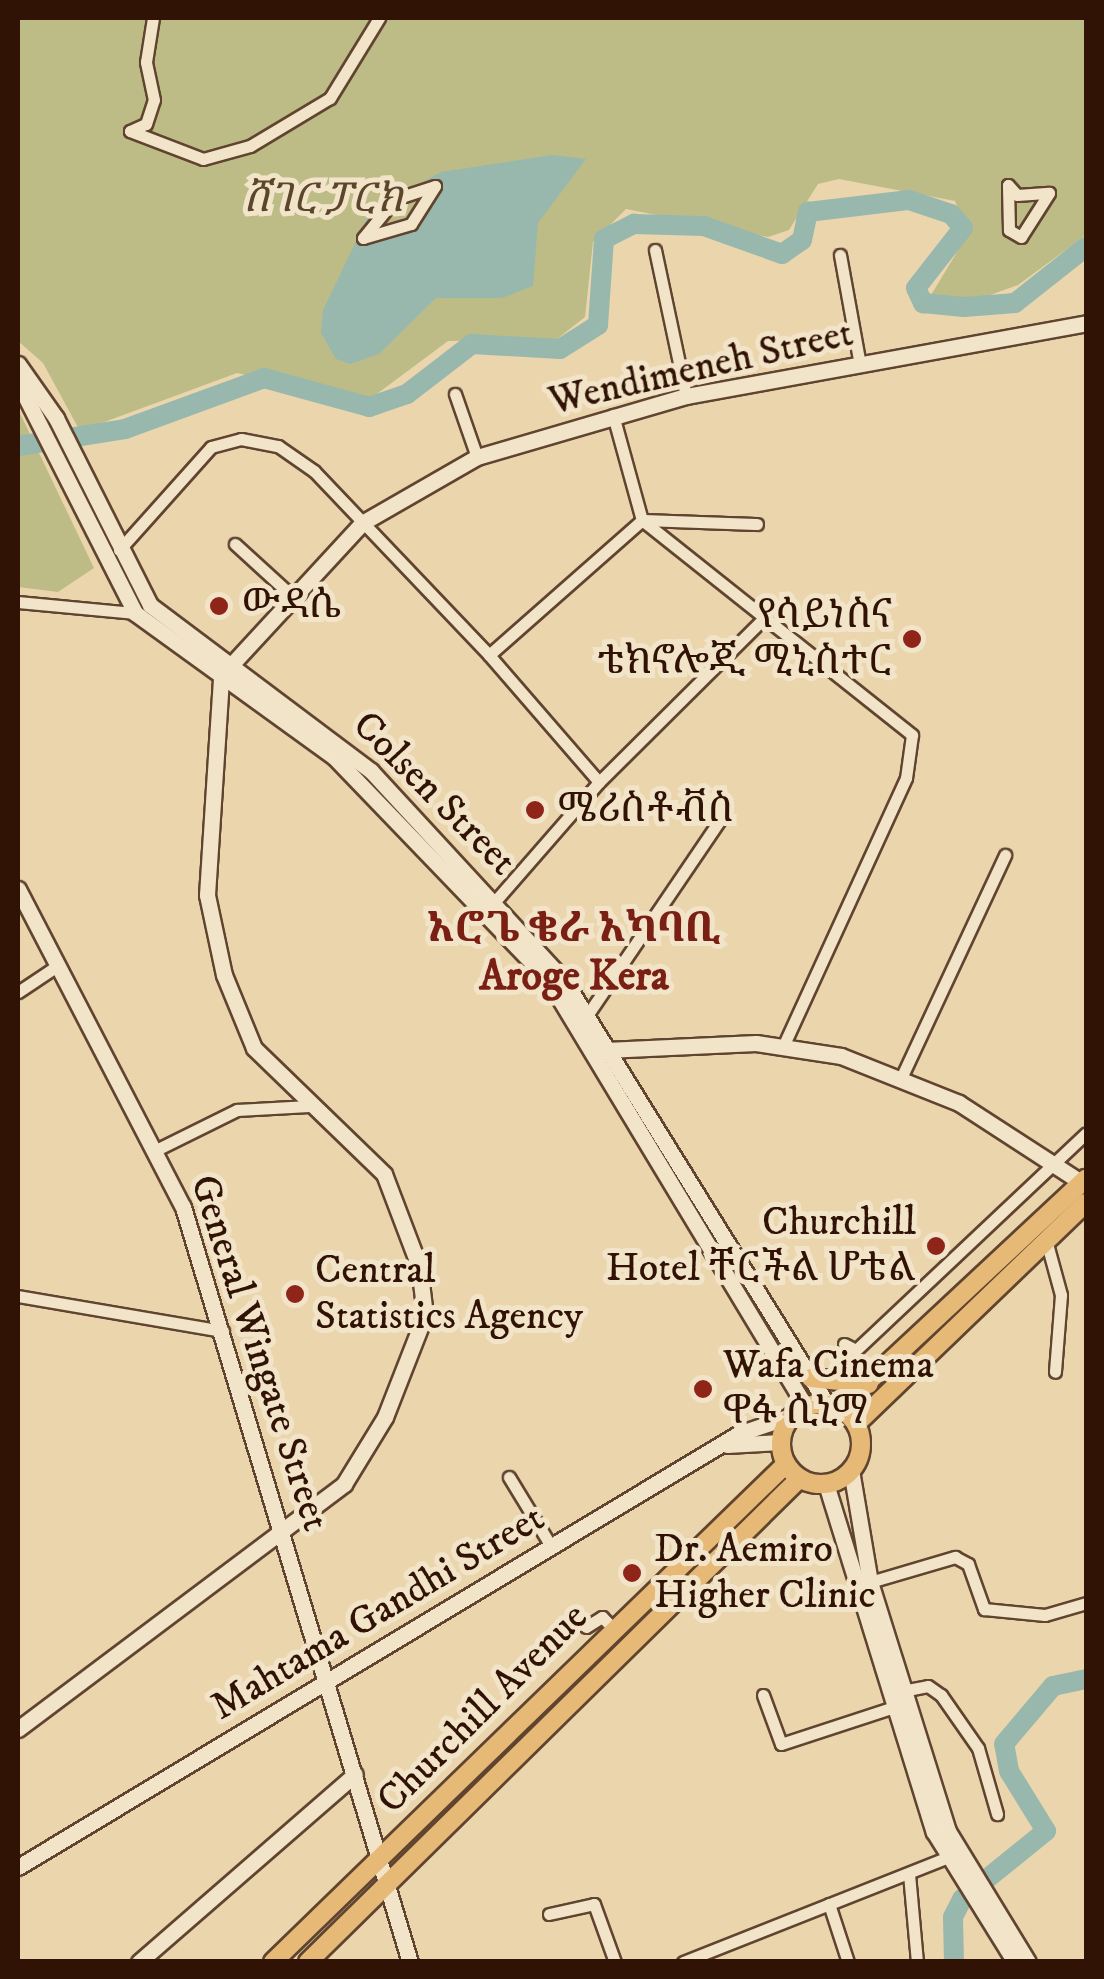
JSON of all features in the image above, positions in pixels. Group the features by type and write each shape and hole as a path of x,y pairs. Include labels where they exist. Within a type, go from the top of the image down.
{"main road":[{"name":"Wendimeneh Street","path":"225,671 362,523 477,457 686,396 1086,323"},
{"path":"18,364 50,420 135,613 225,671 356,777 532,950 603,1051 798,1411"},
{"path":"18,382 50,420"},
{"name":"Colsen Street","path":"77,481 150,605 225,671 326,731 496,900 532,950 588,1014 603,1051 811,1378 833,1406"},
{"path":"18,1729 285,1532 356,1470 412,1355 426,1298 384,1174 309,1106 254,1048 216,944 208,895 225,671"},
{"name":"General Wingate Street","path":"18,888 154,1151 222,1331 410,1962"},
{"path":"603,1051 784,1045 902,1076 1084,1181 869,1384 833,1406 798,1411 727,1446"},
{"path":"856,1424 1086,1202"},
{"path":"811,1378 869,1384"},
{"path":"833,1406 856,1424 861,1448 851,1470 870,1582 902,1691 900,1712 968,1880"},
{"path":"798,1411 780,1442 786,1464 800,1478 826,1484 851,1470"},
{"name":"Mahtama Gandhi Street","path":"18,1867 550,1546 727,1446 780,1442"},
{"name":"Churchill Avenue","path":"273,1962 786,1464"},
{"name":"Churchill Avenue","path":"308,1962 800,1478"},
{"path":"826,1484 946,1858 968,1880 1028,1962"},
{"path":"139,1962 355,1774"},
{"path":"980,1898 1015,1962"}],"street":[{"path":"154,18 146,62 154,100 146,124 130,132 204,159 310,116 350,74 379,18"},
{"path":"1008,185 1036,198 1049,193 1035,226 1017,237 1008,185"},
{"path":"435,186 411,224 366,242 378,213 435,186"},
{"path":"654,250 686,396"},
{"path":"840,254 860,365"},
{"path":"455,394 477,457"},
{"path":"613,415 642,520 768,614 906,725 915,749 784,1045"},
{"path":"116,553 224,440 259,442 301,459 489,655 600,782"},
{"path":"489,655 642,520 757,524"},
{"path":"235,544 292,596"},
{"path":"18,602 135,613"},
{"path":"496,900 600,782 768,614"},
{"path":"588,1014 721,818"},
{"path":"902,1076 1005,855"},
{"path":"18,992 57,966"},
{"path":"154,1151 237,1110 309,1106"},
{"path":"844,1344 856,1350 1086,1133"},
{"path":"1046,1240 1061,1296 1055,1372"},
{"path":"18,1296 222,1331"},
{"path":"509,1477 550,1546"},
{"path":"870,1582 955,1557 968,1564 984,1609 1045,1614 1086,1603"},
{"path":"586,1627 602,1616 614,1628"},
{"path":"902,1691 928,1686 942,1695 978,1748 996,1814"},
{"path":"763,1695 781,1744 900,1712"},
{"path":"683,1962 946,1858"},
{"path":"908,1874 918,1962"},
{"path":"549,1914 594,1904 614,1962"},
{"path":"829,1904 848,1962"}],"green space":[{"name":"ሸገር ፓርክ","path":"18,18 1086,18 1086,235 1018,285 965,304 931,295 968,234 955,201 839,179 818,184 789,230 768,237 626,209 593,242 585,317 557,339 448,341 366,402 237,373 80,431 43,363 18,341"},
{"path":"18,409 94,568 58,592 18,587"}],"water":[{"path":"553,155 586,159 538,223 533,286 502,298 436,298 379,354 350,364 336,359 321,333 323,310 371,210 441,172","holes":["434,186 411,224 366,242 394,199"]}],"waterway":[{"path":"18,446 125,429 264,378 369,407 407,394 472,344 560,349 598,325 604,239 634,224 704,226 782,254 802,240 808,212 909,200 951,214 963,228 916,288 923,303 964,307 1015,303 1086,247"},
{"path":"954,1962 953,1917 962,1899 1046,1831 1009,1771 1004,1744 1053,1686 1086,1679"}],"place":[{"name":"ውዳሴ","path":"219,606"},
{"name":"የሳይነስና ቴክኖሎጂ ሚኒስተር","path":"912,639"},
{"name":"ሜሪስቶቭስ","path":"535,810"},
{"name":"Churchill Hotel ቸርችል ሆቴል","path":"936,1246"},
{"name":"Central Statistics Agency","path":"295,1294"},
{"name":"Wafa Cinema ዋፋ ሲኒማ","path":"703,1389"},
{"name":"Dr. Aemiro Higher Clinic","path":"632,1573"}],"district":[{"name":"አሮጌ ቄራ አካባቢ Aroge Kera","path":"574,953"}]}
